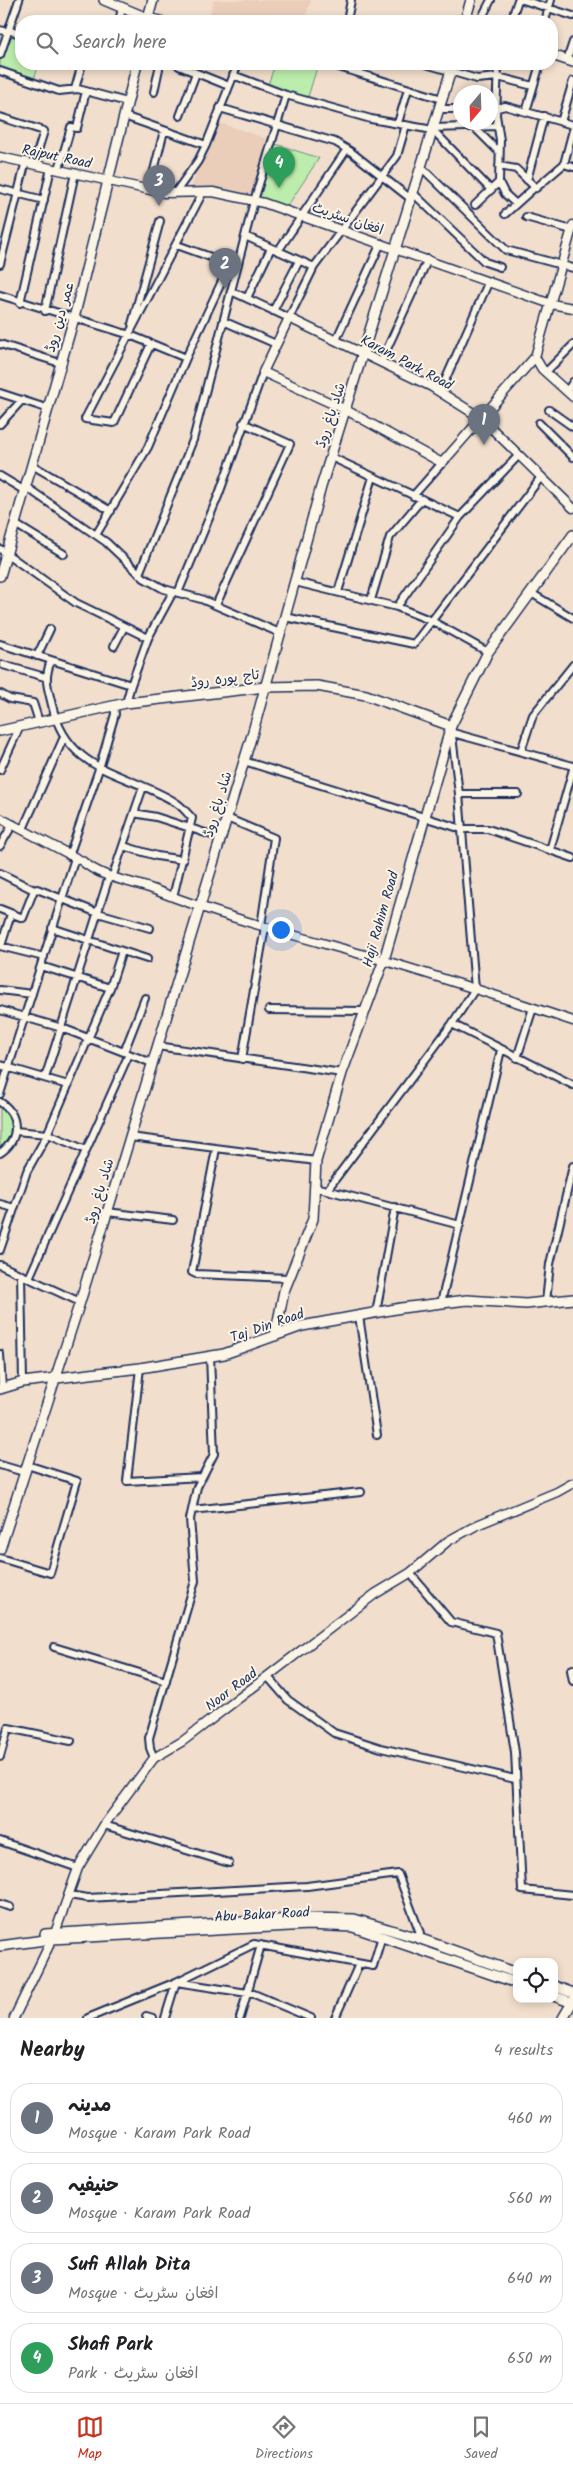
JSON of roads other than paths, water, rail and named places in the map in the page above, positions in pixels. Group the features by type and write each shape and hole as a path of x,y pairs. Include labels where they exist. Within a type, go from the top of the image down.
{"main road":[{"path":"104,0 137,15"},
{"path":"148,15 152,0"},
{"path":"467,15 471,0"},
{"path":"558,57 570,61"},
{"name":"عمر دین روڈ","path":"0,576 3,552 15,524 26,489 46,408 74,318 135,70"},
{"name":"شاد باغ روڈ","path":"0,1549 80,1302 158,1046 266,687 331,457 450,70"},
{"name":"Haji Rahim Road","path":"275,1336 284,1290 313,1219 316,1161 342,1073 384,960 424,816 452,730 488,652 573,535"},
{"name":"تاج پورہ روڈ","path":"0,731 126,703 266,687 316,686 366,695 452,730"},
{"name":"Taj Din Road","path":"1,1389 23,1382 140,1368 224,1354 302,1326 376,1313 467,1300 526,1304 573,1299"},
{"name":"Abu Bakar Road","path":"0,1940 308,1918 354,1919 418,1938 513,1972"},
{"name":"Abu Bakar Road","path":"0,1946 54,1936 308,1925 353,1927 513,1982"},
{"path":"558,1989 573,2000"},
{"path":"558,1997 573,2000"},
{"path":"563,2018 573,2000"}],"street":[{"path":"0,55 19,0"},
{"path":"348,15 350,0"},
{"path":"483,15 491,0"},
{"path":"512,15 518,0"},
{"path":"523,0 573,16"},
{"path":"547,15 551,0"},
{"path":"120,15 122,8"},
{"path":"0,30 15,33"},
{"path":"570,61 573,42"},
{"path":"75,90 80,70"},
{"path":"154,92 159,70"},
{"path":"189,70 229,86"},
{"path":"174,193 198,161 206,145 235,70"},
{"path":"349,70 442,99"},
{"path":"456,70 477,79 498,77 533,86"},
{"path":"497,85 498,70"},
{"path":"526,112 538,70"},
{"path":"0,71 58,90 86,91 128,102"},
{"path":"180,116 196,73"},
{"path":"233,75 286,95 371,119 433,129 453,128"},
{"path":"561,122 573,81"},
{"path":"398,123 408,89"},
{"path":"20,303 44,200 71,126 77,128 86,91"},
{"path":"96,535 148,447 186,358 234,265 245,236 286,95"},
{"path":"498,109 505,106 573,125"},
{"path":"220,108 335,142 412,196 486,262 500,267"},
{"path":"439,109 453,109"},
{"path":"124,116 206,145"},
{"path":"527,180 544,116"},
{"path":"0,117 44,131 34,164"},
{"path":"126,703 148,638 176,592 219,494 243,423 276,344 314,267 384,177 397,156 406,124"},
{"path":"498,126 500,152 499,182 505,194 516,204"},
{"path":"433,129 491,190"},
{"path":"477,130 500,152"},
{"path":"505,214 564,164 573,130"},
{"path":"149,190 164,131"},
{"path":"278,251 347,149"},
{"name":"Rajput Road","path":"0,157 109,180"},
{"path":"0,264 26,161"},
{"path":"564,164 573,167"},
{"path":"499,166 516,169 535,187"},
{"path":"421,167 506,250 573,268"},
{"path":"45,311 75,173"},
{"name":"افغان سٹریٹ","path":"109,180 149,190 174,193 213,192 254,201 342,229 551,304 573,308"},
{"path":"475,205 499,182"},
{"path":"0,189 44,200"},
{"path":"151,344 114,423 85,419 177,245 202,192"},
{"path":"413,496 535,357 572,227 526,217"},
{"path":"130,335 160,221"},
{"path":"245,236 314,267"},
{"path":"336,340 381,243"},
{"path":"177,245 234,265"},
{"path":"247,298 271,248"},
{"path":"382,362 428,259"},
{"path":"273,311 299,261"},
{"path":"139,574 193,440 231,291 234,265"},
{"path":"440,392 489,281"},
{"name":"Karam Park Road","path":"231,291 382,362 440,392 481,418 573,508"},
{"path":"0,295 45,311 130,335 186,358"},
{"path":"223,321 276,344"},
{"path":"0,344 60,363"},
{"path":"546,372 573,345"},
{"path":"535,357 546,372 573,397"},
{"path":"263,372 346,410 442,463"},
{"path":"566,391 573,382"},
{"path":"0,393 46,408"},
{"path":"0,424 22,400"},
{"path":"549,410 573,427"},
{"path":"216,605 290,444 243,423"},
{"path":"539,423 573,457"},
{"path":"397,607 460,517 519,455"},
{"path":"331,457 460,517"},
{"path":"32,465 111,511"},
{"path":"0,476 26,489 96,535 139,574 164,590 216,605 280,633"},
{"path":"338,592 373,477"},
{"path":"285,617 414,644 541,477"},
{"path":"371,600 390,536 422,499"},
{"path":"15,524 64,554"},
{"path":"3,552 76,603 148,638"},
{"path":"295,582 397,607 432,621 488,652"},
{"path":"531,594 573,618"},
{"path":"114,646 124,627"},
{"path":"37,656 50,629"},
{"path":"0,644 131,685"},
{"path":"51,660 45,677 55,718 64,737 85,760 99,769 176,803 192,818 191,830 173,897"},
{"path":"3,665 45,677"},
{"path":"522,751 533,715 573,665"},
{"path":"1,694 10,699 33,703 39,722"},
{"path":"0,1094 62,898 72,857 115,714 114,706"},
{"path":"0,770 20,726"},
{"path":"327,1190 452,1024 475,989 452,730 573,768 550,850"},
{"path":"23,829 64,737"},
{"path":"244,761 462,829 488,828 573,858"},
{"path":"45,1078 110,877 123,846 143,787"},
{"path":"459,794 518,794"},
{"path":"134,813 156,817 220,838"},
{"path":"0,818 110,877 147,887 200,908 384,960 573,1021"},
{"path":"227,818 274,838 263,926 242,1059"},
{"path":"0,846 13,824"},
{"path":"123,846 157,856 183,860"},
{"path":"0,873 34,890 37,889 98,913 150,928"},
{"path":"0,909 23,918 34,890"},
{"path":"11,914 1,946 44,957"},
{"path":"52,928 147,959"},
{"path":"0,1250 27,1171 48,1134 110,988 122,951"},
{"path":"41,966 110,988"},
{"path":"0,990 32,994"},
{"path":"29,1278 86,1150 126,1053 146,998"},
{"path":"517,1058 533,1008"},
{"path":"0,1010 62,1028 152,1063"},
{"path":"269,1010 365,1011"},
{"path":"452,1024 573,1085"},
{"path":"158,1046 342,1073"},
{"path":"441,1303 501,1050"},
{"path":"0,1065 68,1085"},
{"path":"0,1102 12,1113 16,1131 12,1140 0,1153"},
{"path":"16,1131 48,1134 86,1150"},
{"path":"130,1137 316,1161"},
{"path":"216,1149 192,1272 196,1274 290,1278"},
{"path":"546,1302 550,1264 573,1166"},
{"path":"314,1187 460,1225"},
{"path":"0,1204 14,1208"},
{"path":"376,1313 395,1207"},
{"path":"107,1212 173,1220"},
{"path":"0,1265 80,1302"},
{"path":"21,1275 23,1382"},
{"path":"358,1316 377,1435"},
{"path":"0,1354 1,1389"},
{"path":"154,1758 150,1748 150,1738 196,1582 190,1519 197,1488 214,1454 210,1356"},
{"path":"140,1368 127,1481 202,1477"},
{"path":"0,1464 77,1481 50,1573 0,1558"},
{"name":"Noor Road","path":"14,2018 54,1936 78,1868 104,1826 154,1758 183,1741 376,1594 410,1573 448,1541 477,1525 573,1483"},
{"path":"192,1510 361,1492"},
{"path":"410,1573 451,1622 496,1633 515,1752 522,1890 573,1895"},
{"path":"54,1647 166,1681"},
{"path":"573,1669 571,1670 573,1681"},
{"path":"268,1677 288,1700 334,1733 381,1748 516,1779"},
{"path":"0,1757 8,1728 70,1741"},
{"path":"104,1826 229,1863"},
{"path":"0,1841 78,1868"},
{"path":"68,1895 88,1898 307,1886 398,1874 420,1933 418,1938"},
{"path":"0,1904 10,1907"},
{"path":"88,2018 176,1982 254,1944 373,1966 382,1936"},
{"path":"240,2018 261,1945"},
{"path":"335,2018 359,1964"},
{"path":"176,1982 248,1993 312,2018"},
{"path":"166,2018 176,1982"}],"place":[{"name":"Shafi Park","path":"279,188"},
{"name":"Sufi Allah Dita","path":"159,206"},
{"name":"حنیفیہ","path":"225,289"},
{"name":"مدینہ","path":"484,445"}]}
